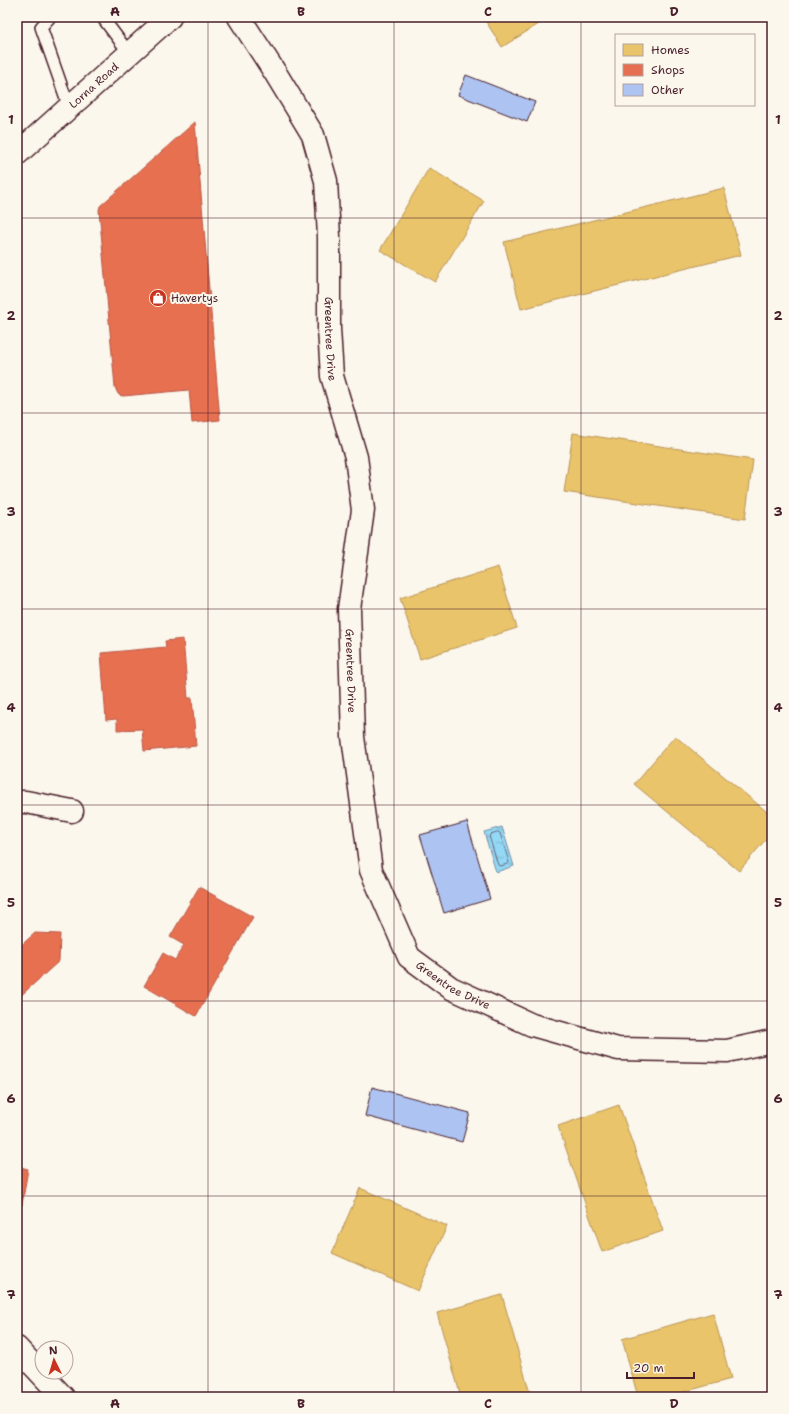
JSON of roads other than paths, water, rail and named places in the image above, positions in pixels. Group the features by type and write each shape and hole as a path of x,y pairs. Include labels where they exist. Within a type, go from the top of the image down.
{"street":[{"name":"Lorna Road","path":"17,154 170,17"},
{"name":"Greentree Drive","path":"239,17 313,135 326,181 329,329 332,376 356,457 363,510 349,609 353,737 371,870 409,957 451,988 532,1025 618,1049 727,1051 772,1041"},
{"path":"17,802 26,802 72,811"},
{"path":"17,1348 63,1397"}],"lane":[{"path":"50,17 41,27 69,107"},
{"path":"102,17 129,54"}],"water":[{"path":"502,827 514,866 496,872 484,832"}],"place":[{"name":"Havertys","path":"158,298"}]}
